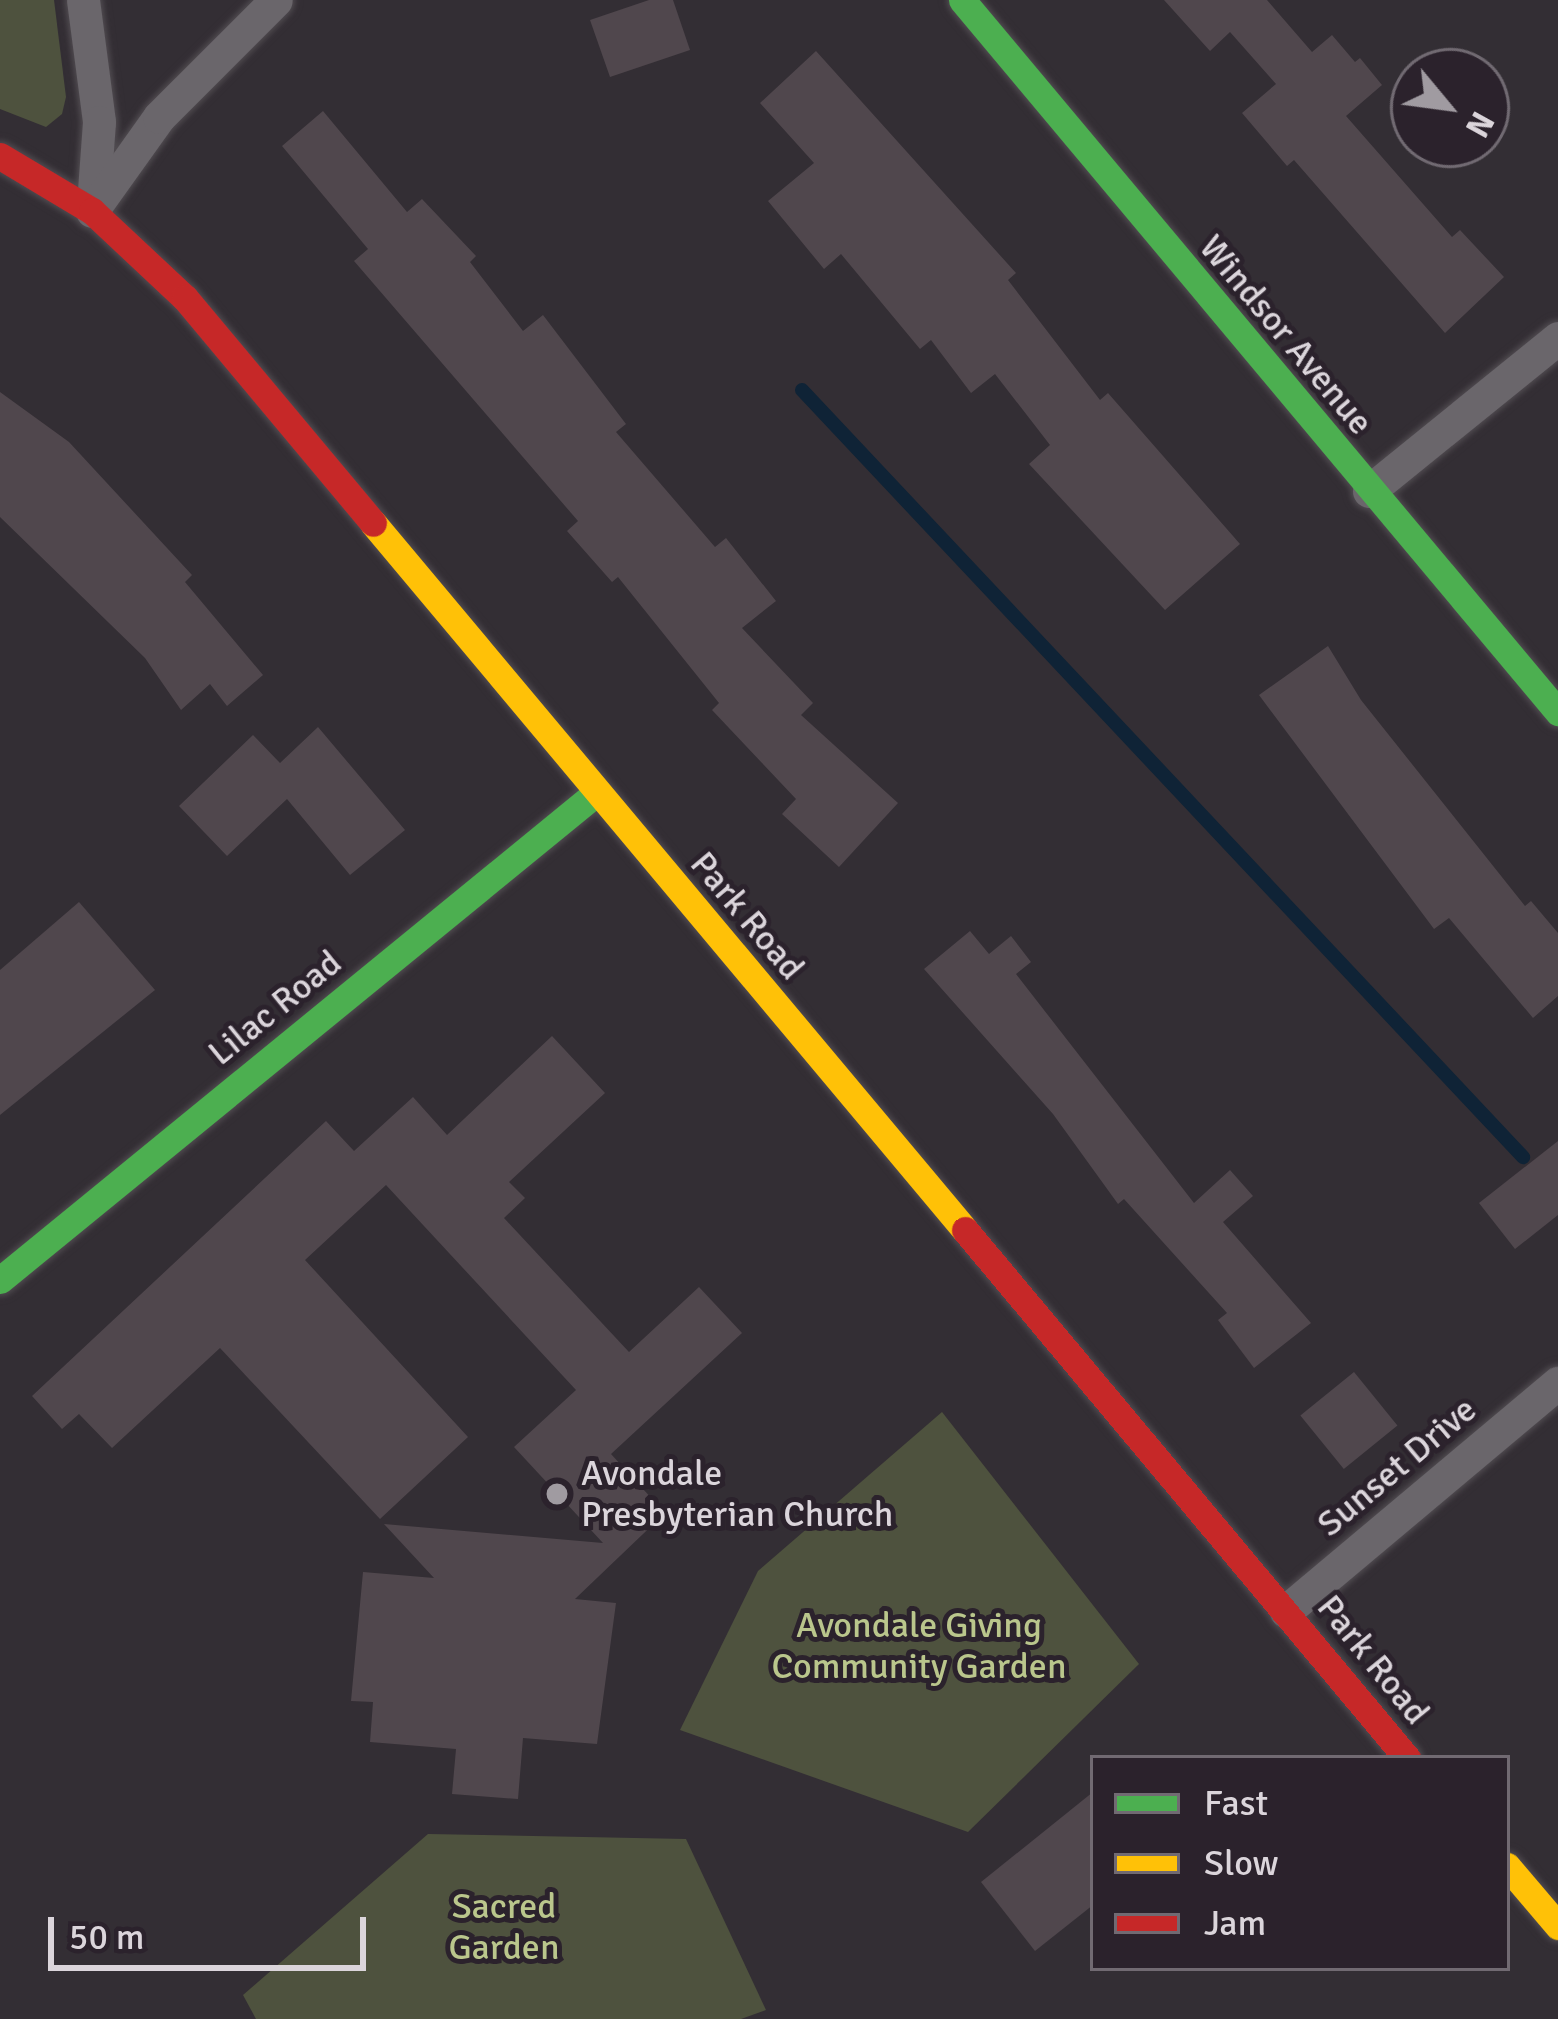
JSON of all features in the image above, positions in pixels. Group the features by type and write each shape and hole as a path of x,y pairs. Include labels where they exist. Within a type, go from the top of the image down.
{"main road":[{"name":"Windsor Avenue","path":"962,0 1558,712"},
{"name":"Park Road","path":"0,156 92,211 185,298 1405,1755"},
{"name":"Lilac Road","path":"0,1280 596,793"},
{"path":"1510,1870 1558,1927"}],"street":[{"path":"83,0 99,122 92,211"},
{"path":"92,211 159,117 276,0"},
{"path":"1369,490 1558,338"},
{"name":"Sunset Drive","path":"1286,1611 1558,1383"}],"green space":[{"path":"0,0 54,0 66,97 62,114 46,127 0,109"},
{"name":"Avondale Giving Community Garden","path":"942,1412 1139,1664 968,1832 680,1730 758,1571"},
{"name":"Sacred Garden","path":"428,1834 686,1839 766,2010 741,2019 256,2019 243,1995"}],"building":[{"path":"649,0 673,0 690,50 610,77 590,20"},
{"path":"1164,0 1267,0 1312,52 1332,35 1382,85 1346,116 1452,237 1460,230 1504,277 1445,333 1294,160 1287,166 1242,113 1276,84 1230,32 1210,51"},
{"path":"816,51 1016,273 1008,280 1100,400 1108,393 1240,544 1165,610 1029,464 1050,445 995,374 971,393 931,340 920,349 841,254 824,269 768,201 814,163 760,103"},
{"path":"323,111 407,212 422,199 476,256 470,262 523,331 543,315 626,424 616,432 715,547 726,538 776,601 742,628 813,703 801,715 898,803 839,867 782,814 796,799 712,710 719,703 618,577 612,582 567,531 578,521 354,261 368,249 282,146"},
{"path":"0,392 69,442 192,575 185,582 263,675 227,706 210,684 181,710 145,658 0,517"},
{"path":"1328,646 1361,700 1525,906 1531,901 1558,933 1558,996 1533,1018 1449,918 1434,929 1259,695"},
{"path":"318,727 405,830 350,875 287,799 227,856 179,806 253,735 280,763"},
{"path":"79,902 155,990 0,1115 0,970"},
{"path":"970,931 989,954 1011,936 1031,962 1016,974 1194,1203 1230,1170 1253,1196 1223,1222 1311,1323 1254,1368 1218,1320 1227,1313 1124,1199 1118,1204 1053,1114 924,969"},
{"name":"Avondale Presbyterian Church","path":"552,1036 605,1093 509,1182 525,1198 504,1218 629,1352 699,1287 742,1333 611,1454 665,1513 575,1599 616,1603 597,1744 523,1738 518,1799 452,1794 456,1749 370,1742 373,1702 351,1701 363,1572 434,1578 384,1524 603,1543 514,1447 576,1390 386,1185 305,1260 468,1437 380,1519 220,1348 112,1448 79,1414 62,1429 32,1396 326,1121 354,1151 413,1097 447,1135"},
{"path":"1558,1141 1558,1215 1515,1249 1479,1203"},
{"path":"1354,1372 1397,1426 1344,1469 1300,1415"},
{"path":"1090,1794 1090,1907 1035,1951 981,1882"}],"waterway":[{"path":"802,390 1523,1157"}],"traffic: fast":[{"path":"962,0 1558,712"},
{"path":"0,1280 596,793"}],"traffic: slow":[{"path":"373,523 965,1230"},
{"path":"1510,1870 1558,1926"}],"traffic: jam":[{"path":"0,156 92,211 185,298 373,523"},
{"path":"965,1230 1404,1755"}],"place":[{"name":"Avondale Presbyterian Church","path":"557,1494"}]}
